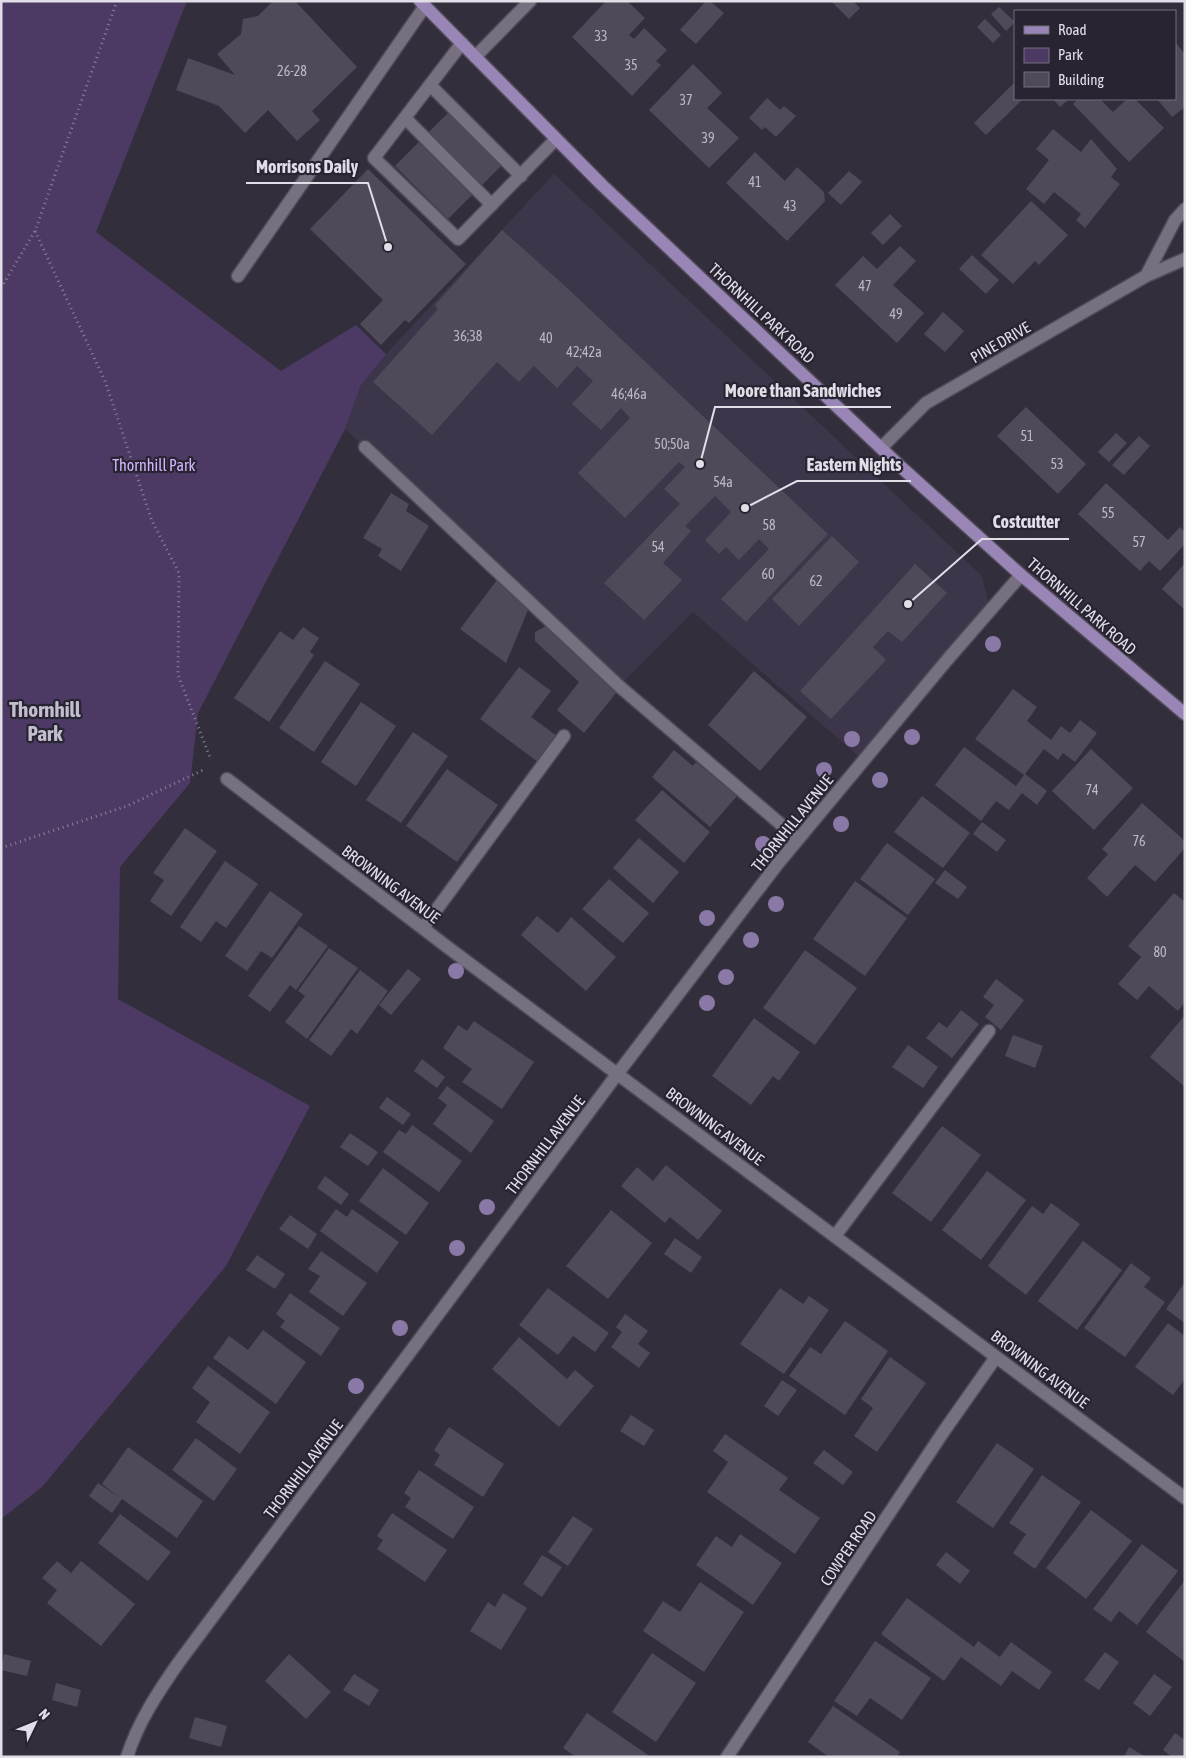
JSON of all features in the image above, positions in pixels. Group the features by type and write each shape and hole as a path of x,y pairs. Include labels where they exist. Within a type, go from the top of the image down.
{"main road":[{"name":"THORNHILL PARK ROAD","path":"422,4 602,185 881,448 1021,575 1185,714"}],"street":[{"path":"475,57 530,1"},
{"path":"238,276 422,4"},
{"path":"462,43 374,158 458,239 556,139"},
{"path":"430,85 521,176"},
{"path":"405,118 492,205"},
{"path":"1146,276 1176,220 1185,209"},
{"name":"PINE DRIVE","path":"881,448 926,403 1146,276 1185,259"},
{"path":"366,447 618,686 798,839"},
{"name":"THORNHILL AVENUE","path":"128,1757 152,1701 179,1662 618,1073 798,839 947,660 1021,575"},
{"path":"423,928 564,736"},
{"name":"BROWNING AVENUE","path":"227,779 423,928 1185,1498"},
{"path":"835,1236 989,1031"},
{"name":"COWPER ROAD","path":"727,1757 944,1431 996,1357"}],"path":[{"path":"1,288 35,231 117,1"},
{"path":"35,231 105,381 152,521 179,573 178,676 213,765 227,779"},
{"path":"1,848 127,806 213,765"}],"shaded area":[{"path":"554,174 982,576 990,610 864,761 693,612 619,686 345,429 361,385 386,354"}],"green space":[{"name":"Thornhill Park","path":"1,1 187,1 96,232 281,371 356,325 386,354 361,385 345,429 198,713 190,783 120,867 118,999 310,1106 226,1266 42,1487 1,1519"}],"building":[{"path":"273,1 295,1 357,67 312,111 320,120 297,141 268,110 245,133 219,106 176,90 188,58 235,75 217,54 241,34 243,19 258,16"},
{"path":"606,1 627,1 645,18 629,35 634,39 644,28 667,50 656,61 661,65 632,96 572,37"},
{"path":"706,1 710,1 724,13 696,44 680,30"},
{"path":"831,1 853,1 860,8 849,19"},
{"path":"999,7 1014,23 1006,31 991,14"},
{"path":"985,19 1001,35 993,43 977,27"},
{"path":"1176,43 1185,54 1185,107 1172,117 1158,100 1176,100"},
{"path":"693,64 722,93 707,108 739,138 709,168 649,110"},
{"path":"1014,83 1014,100 1022,100 986,135 974,123"},
{"path":"767,98 780,110 784,106 796,116 776,137 765,127 762,130 749,118"},
{"path":"1054,100 1068,100 1060,107"},
{"path":"1077,100 1101,100 1113,112 1126,100 1136,100 1164,128 1129,162 1073,104"},
{"path":"449,112 502,165 448,219 395,166"},
{"path":"1053,129 1081,152 1091,139 1117,169 1111,177 1120,184 1085,228 1076,220 1081,214 1054,192 1044,204 1026,189 1049,160 1036,149"},
{"path":"755,152 785,181 797,167 824,192 825,201 787,241 726,183"},
{"path":"368,169 466,264 409,323 405,320 381,345 360,324 383,300 310,229"},
{"path":"849,171 862,182 841,205 828,193"},
{"path":"1031,201 1068,235 1039,265 1035,261 1013,284 981,255"},
{"path":"890,214 902,226 883,245 871,233"},
{"path":"502,230 565,286 828,534 746,622 721,599 769,549 759,539 739,560 726,547 719,554 705,540 731,512 715,496 685,526 691,531 663,563 682,580 644,620 604,583 680,504 664,489 685,467 679,462 625,518 578,473 630,418 621,408 601,430 572,404 593,381 577,366 557,388 534,366 519,382 497,362 432,435 373,382 438,309 435,305"},
{"path":"900,246 916,261 893,285 924,313 897,343 835,285 863,256 877,269"},
{"path":"972,255 999,280 986,294 959,269"},
{"path":"943,312 964,331 945,352 924,334"},
{"path":"1026,407 1086,464 1058,494 997,436"},
{"path":"1116,433 1127,443 1109,462 1098,452"},
{"path":"1139,436 1150,446 1124,475 1112,465"},
{"path":"1106,483 1168,540 1180,527 1185,532 1185,544 1160,571 1149,561 1140,571 1078,514"},
{"path":"391,493 409,504 406,511 429,526 401,571 378,556 382,549 363,538"},
{"path":"832,536 859,562 799,626 772,599"},
{"path":"1185,563 1185,610 1162,589"},
{"path":"915,564 947,593 902,642 888,631 873,647 886,660 831,719 800,691"},
{"path":"497,580 528,610 506,663 460,629"},
{"path":"546,626 616,693 584,733 557,710 579,682 535,641 535,632"},
{"path":"303,627 319,638 310,652 314,655 269,722 234,698 280,631 293,640"},
{"path":"325,661 360,684 314,752 279,728"},
{"path":"519,667 551,691 531,717 557,736 538,762 480,719"},
{"path":"754,671 807,717 760,771 708,725"},
{"path":"1013,689 1037,707 1027,721 1051,740 1061,726 1070,733 1080,720 1097,733 1075,762 1063,753 1058,760 1044,749 1025,774 1047,791 1037,805 1022,793 1009,810 996,801 981,821 935,785 964,747 1016,786 1024,775 975,739"},
{"path":"361,702 396,726 356,786 321,762"},
{"path":"413,732 448,756 401,823 366,800"},
{"path":"1091,749 1133,788 1094,830 1052,791"},
{"path":"674,750 693,766 696,762 737,796 710,827 652,777"},
{"path":"447,769 498,805 457,862 406,826"},
{"path":"662,790 710,832 684,863 635,820"},
{"path":"922,796 970,833 943,868 894,832"},
{"path":"1142,803 1185,841 1185,848 1155,882 1135,865 1107,897 1087,878 1108,854 1102,849"},
{"path":"982,822 1006,840 997,852 973,834"},
{"path":"185,828 217,851 171,916 150,901 164,880 153,873"},
{"path":"639,838 679,872 653,903 613,868"},
{"path":"887,843 935,879 908,915 860,879"},
{"path":"225,861 258,884 226,928 216,921 201,942 180,927"},
{"path":"945,870 967,887 958,899 935,883"},
{"path":"609,879 649,913 623,943 582,909"},
{"path":"855,881 907,918 865,976 813,939"},
{"path":"270,891 303,914 272,958 261,951 247,971 225,956"},
{"path":"1174,893 1185,902 1185,1002 1178,1011 1149,986 1137,1000 1118,984 1141,957 1128,946"},
{"path":"537,916 558,933 571,917 616,957 586,991 521,935"},
{"path":"299,926 328,946 296,990 290,985 270,1012 248,996"},
{"path":"329,948 358,968 307,1039 285,1022 305,996 298,991"},
{"path":"805,950 857,988 815,1045 763,1008"},
{"path":"408,969 421,979 391,1015 379,1005"},
{"path":"360,970 388,991 357,1034 351,1029 331,1056 309,1040"},
{"path":"996,979 1024,1000 1001,1030 985,1017 994,1005 983,997"},
{"path":"961,1010 979,1024 952,1058 926,1038 939,1022 947,1028"},
{"path":"1185,1015 1185,1087 1150,1057"},
{"path":"754,1018 800,1052 779,1081 773,1076 751,1105 712,1076"},
{"path":"474,1021 534,1062 502,1109 462,1082 472,1069 443,1048 458,1025 467,1031"},
{"path":"1013,1035 1043,1046 1035,1068 1005,1056"},
{"path":"908,1045 938,1067 923,1088 892,1067"},
{"path":"422,1059 445,1077 437,1088 414,1071"},
{"path":"447,1086 494,1121 471,1153 433,1124 447,1105 438,1098"},
{"path":"387,1097 411,1114 403,1125 379,1108"},
{"path":"412,1125 462,1161 439,1192 383,1152 399,1130 406,1134"},
{"path":"942,1126 981,1155 931,1222 892,1193"},
{"path":"350,1133 378,1152 368,1166 340,1147"},
{"path":"666,1165 722,1211 698,1240 670,1217 665,1223 621,1186 637,1167 653,1181"},
{"path":"383,1168 429,1203 406,1235 359,1201"},
{"path":"987,1171 1026,1200 981,1260 942,1230"},
{"path":"325,1176 349,1194 341,1205 317,1188"},
{"path":"1051,1203 1080,1224 1026,1295 988,1266 1032,1206 1043,1214"},
{"path":"336,1209 347,1217 352,1209 399,1242 377,1273 320,1231"},
{"path":"611,1210 652,1243 608,1299 566,1266"},
{"path":"290,1215 317,1234 308,1249 279,1229"},
{"path":"675,1238 702,1257 691,1273 664,1254"},
{"path":"1083,1241 1122,1270 1077,1330 1038,1301"},
{"path":"321,1251 367,1283 343,1316 309,1292 320,1276 308,1269"},
{"path":"257,1255 285,1274 275,1289 246,1270"},
{"path":"1131,1263 1151,1278 1144,1287 1165,1302 1125,1357 1084,1328"},
{"path":"1185,1282 1185,1320 1183,1322 1166,1309"},
{"path":"548,1288 609,1333 595,1352 573,1336 558,1355 519,1325"},
{"path":"780,1288 803,1304 809,1296 829,1310 784,1374 740,1344"},
{"path":"290,1293 340,1328 321,1356 280,1327 285,1321 276,1314"},
{"path":"625,1314 648,1331 638,1344 650,1353 639,1368 611,1347 622,1332 616,1327"},
{"path":"845,1321 888,1351 845,1415 789,1376 810,1347 821,1354"},
{"path":"1168,1323 1185,1336 1185,1379 1173,1395 1135,1367"},
{"path":"263,1330 306,1362 276,1404 213,1358 229,1336 248,1350"},
{"path":"519,1337 567,1379 575,1370 594,1386 559,1427 492,1369"},
{"path":"890,1357 926,1383 877,1452 854,1436 873,1408 861,1399"},
{"path":"208,1366 270,1412 240,1454 196,1422 210,1402 192,1388"},
{"path":"782,1380 797,1390 778,1416 764,1406"},
{"path":"631,1415 654,1430 644,1446 620,1431"},
{"path":"449,1427 504,1464 483,1497 434,1465 440,1455 434,1450"},
{"path":"725,1434 788,1478 779,1490 820,1518 795,1554 707,1492 728,1462 713,1451"},
{"path":"196,1438 237,1469 214,1501 172,1470"},
{"path":"997,1443 1034,1469 993,1528 956,1502"},
{"path":"128,1447 203,1501 177,1538 122,1499 112,1513 89,1496 98,1483 119,1497 102,1484"},
{"path":"824,1450 853,1472 843,1485 813,1463"},
{"path":"419,1470 474,1507 453,1539 405,1507 411,1498 404,1493"},
{"path":"1042,1475 1081,1502 1035,1569 1013,1553 1026,1534 1009,1523"},
{"path":"1091,1510 1132,1541 1086,1599 1046,1568"},
{"path":"392,1513 447,1550 425,1582 377,1549 383,1540 377,1536"},
{"path":"120,1514 171,1552 148,1581 98,1543"},
{"path":"573,1516 593,1529 568,1566 548,1552"},
{"path":"740,1534 782,1563 753,1605 696,1565 716,1536 732,1547"},
{"path":"1142,1544 1178,1571 1137,1625 1119,1611 1111,1622 1093,1609"},
{"path":"946,1552 970,1571 960,1584 936,1565"},
{"path":"542,1555 562,1567 542,1597 523,1584"},
{"path":"57,1561 71,1573 81,1561 135,1604 101,1646 47,1603 57,1590 42,1578"},
{"path":"1185,1580 1185,1662 1146,1632"},
{"path":"700,1582 744,1612 704,1672 643,1631 663,1601 680,1612"},
{"path":"503,1593 527,1608 501,1650 470,1631 488,1602 495,1607"},
{"path":"907,1598 974,1647 978,1641 1000,1657 1011,1642 1052,1672 1039,1690 1012,1671 1001,1686 961,1657 944,1681 881,1634"},
{"path":"875,1641 931,1678 902,1720 870,1698 857,1716 834,1701"},
{"path":"1105,1652 1119,1662 1099,1690 1084,1680"},
{"path":"652,1653 696,1683 656,1742 612,1712"},
{"path":"4,1654 31,1661 27,1676 1,1670"},
{"path":"289,1654 331,1692 306,1719 265,1681"},
{"path":"354,1674 379,1690 369,1706 343,1690"},
{"path":"1154,1674 1172,1687 1150,1716 1133,1703"},
{"path":"56,1683 81,1690 77,1707 52,1700"},
{"path":"833,1706 900,1752 897,1757 829,1757 808,1742"},
{"path":"587,1713 648,1755 646,1757 576,1757 563,1748"},
{"path":"195,1717 227,1726 221,1747 189,1738"},
{"path":"1175,1733 1185,1740 1185,1757 1172,1757 1163,1750"},
{"path":"1129,1747 1146,1757 1124,1757"}],"place":[{"name":"Morrisons Daily","path":"388,247"},
{"name":"Moore than Sandwiches","path":"700,464"},
{"name":"Eastern Nights","path":"745,508"},
{"name":"Costcutter","path":"908,604"}],"district":[{"name":"Thornhill Park","path":"45,721"}]}
